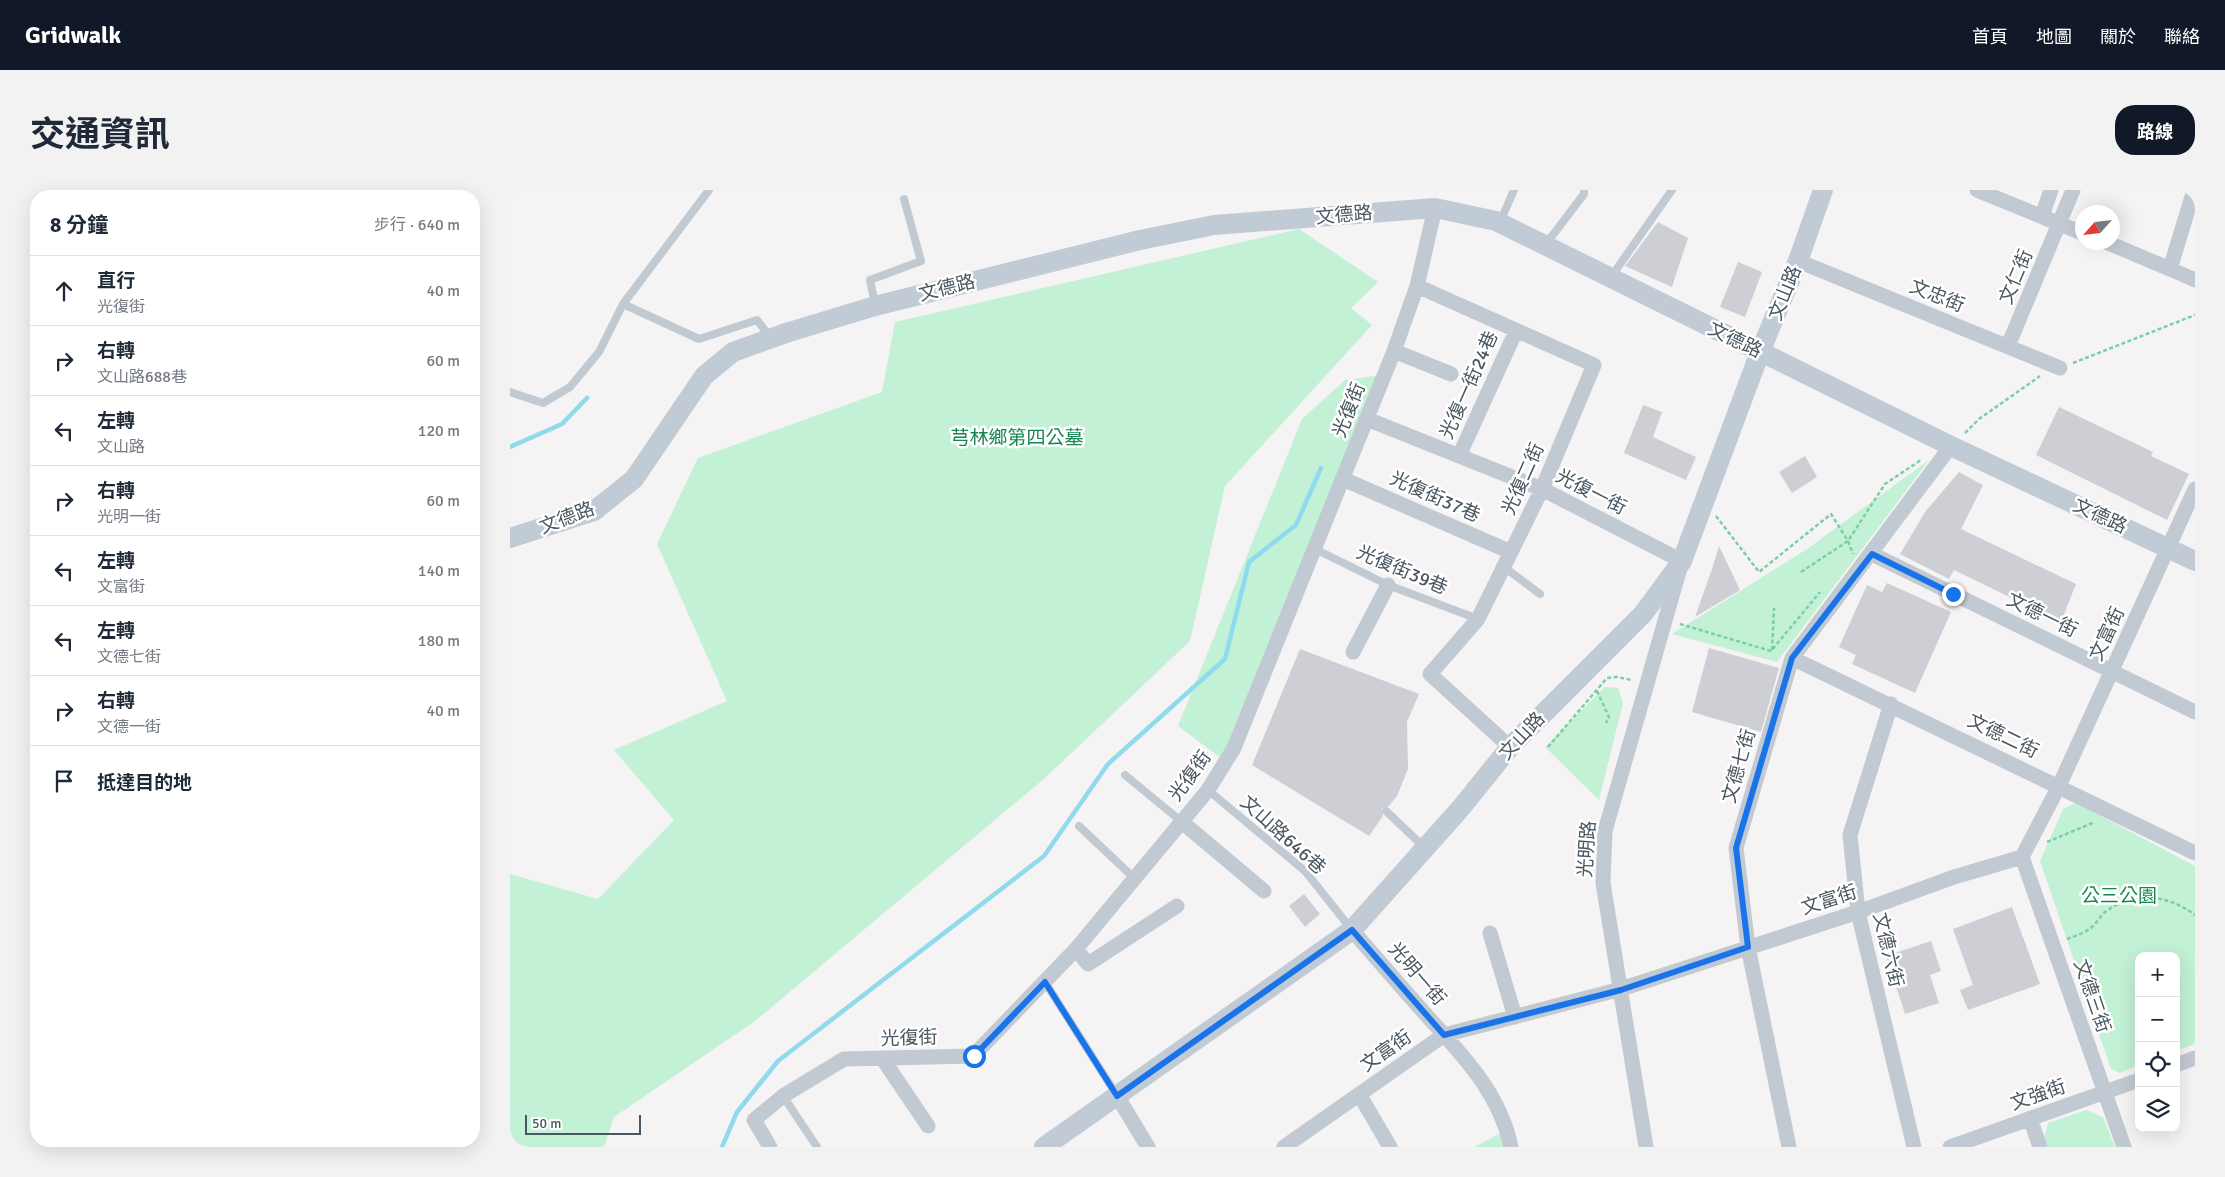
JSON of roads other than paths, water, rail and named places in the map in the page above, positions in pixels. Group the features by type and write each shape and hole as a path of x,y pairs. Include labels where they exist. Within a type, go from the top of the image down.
{"main road":[{"name":"文山路","path":"1044,1147 1352,930 1425,848 1510,747 1643,614 1682,561 1823,190"},
{"name":"文德路","path":"510,538 594,511 634,479 704,376 733,352 771,338 875,306 1130,242 1214,225 1435,208 1500,224 1951,446 2195,561"}],"street":[{"path":"1977,190 2075,229"},
{"path":"2042,216 2051,190"},
{"name":"文仁街","path":"2008,346 2073,190"},
{"path":"2170,269 2194,190"},
{"name":"光復街","path":"770,1147 754,1120 783,1096 844,1059 974,1056 1076,949 1208,790 1234,748 1394,351 1417,286 1435,208"},
{"path":"2120,248 2195,280"},
{"name":"文忠街","path":"1798,260 2060,368"},
{"name":"光復二街","path":"1417,286 1594,365 1542,489 1478,619 1430,674 1510,747"},
{"name":"光復一街24巷","path":"1459,456 1516,331"},
{"path":"1394,351 1451,374"},
{"name":"光復一街","path":"1367,419 1542,489 1682,561"},
{"name":"文德七街","path":"1789,1147 1748,947 1736,848 1792,658 1872,554 1951,446"},
{"name":"光復街37巷","path":"1343,479 1511,552"},
{"name":"文富街","path":"1289,1146 1359,1094 1444,1035 1621,990 1858,912 1954,877 2022,857 2059,786 2195,489"},
{"name":"文德一街","path":"1872,554 2195,712"},
{"name":"光明路","path":"1646,1147 1603,884 1605,831 1682,561"},
{"path":"1352,652 1388,585"},
{"name":"文德二街","path":"1792,658 1891,704 2195,853"},
{"name":"文德六街","path":"1891,704 1850,835 1858,912 1914,1147"},
{"path":"1182,822 1264,891"},
{"name":"文德三街","path":"2022,857 2124,1147"},
{"path":"1076,949 1088,964 1177,906"},
{"name":"光明一街","path":"1352,930 1468,1060 1491,1094 1508,1128 1511,1147"},
{"path":"1490,933 1514,1017"},
{"path":"882,1058 928,1126"},
{"path":"2180,1064 2195,1058"},
{"name":"文強街","path":"1950,1147 2135,1082"},
{"path":"1359,1094 1390,1147"},
{"path":"1117,1096 1148,1147"},
{"path":"2030,1118 2040,1147"}],"lane":[{"path":"510,392 542,403 570,387 599,352 623,304 709,190"},
{"path":"1500,224 1514,190"},
{"path":"1545,246 1584,194 1584,190"},
{"path":"1610,278 1672,190"},
{"path":"875,306 870,280 921,261 904,199"},
{"path":"623,304 699,339 757,320 771,338"},
{"name":"光復街39巷","path":"1315,549 1388,585 1478,619"},
{"path":"1504,567 1540,594"},
{"path":"1125,775 1182,822"},
{"name":"文山路646巷","path":"1208,790 1305,871 1352,930"},
{"path":"1386,811 1425,848"},
{"path":"1079,826 1135,879"},
{"path":"1045,982 1117,1096"},
{"path":"783,1096 817,1147"}],"waterway":[{"path":"510,447 562,424 587,398"},
{"path":"722,1147 737,1112 778,1061 1044,856 1108,764 1225,659 1249,562 1296,525 1321,468"}],"park label":[{"name":"芎林鄉第四公墓","path":"1017,438"},
{"name":"公三公園","path":"2119,896"}]}
